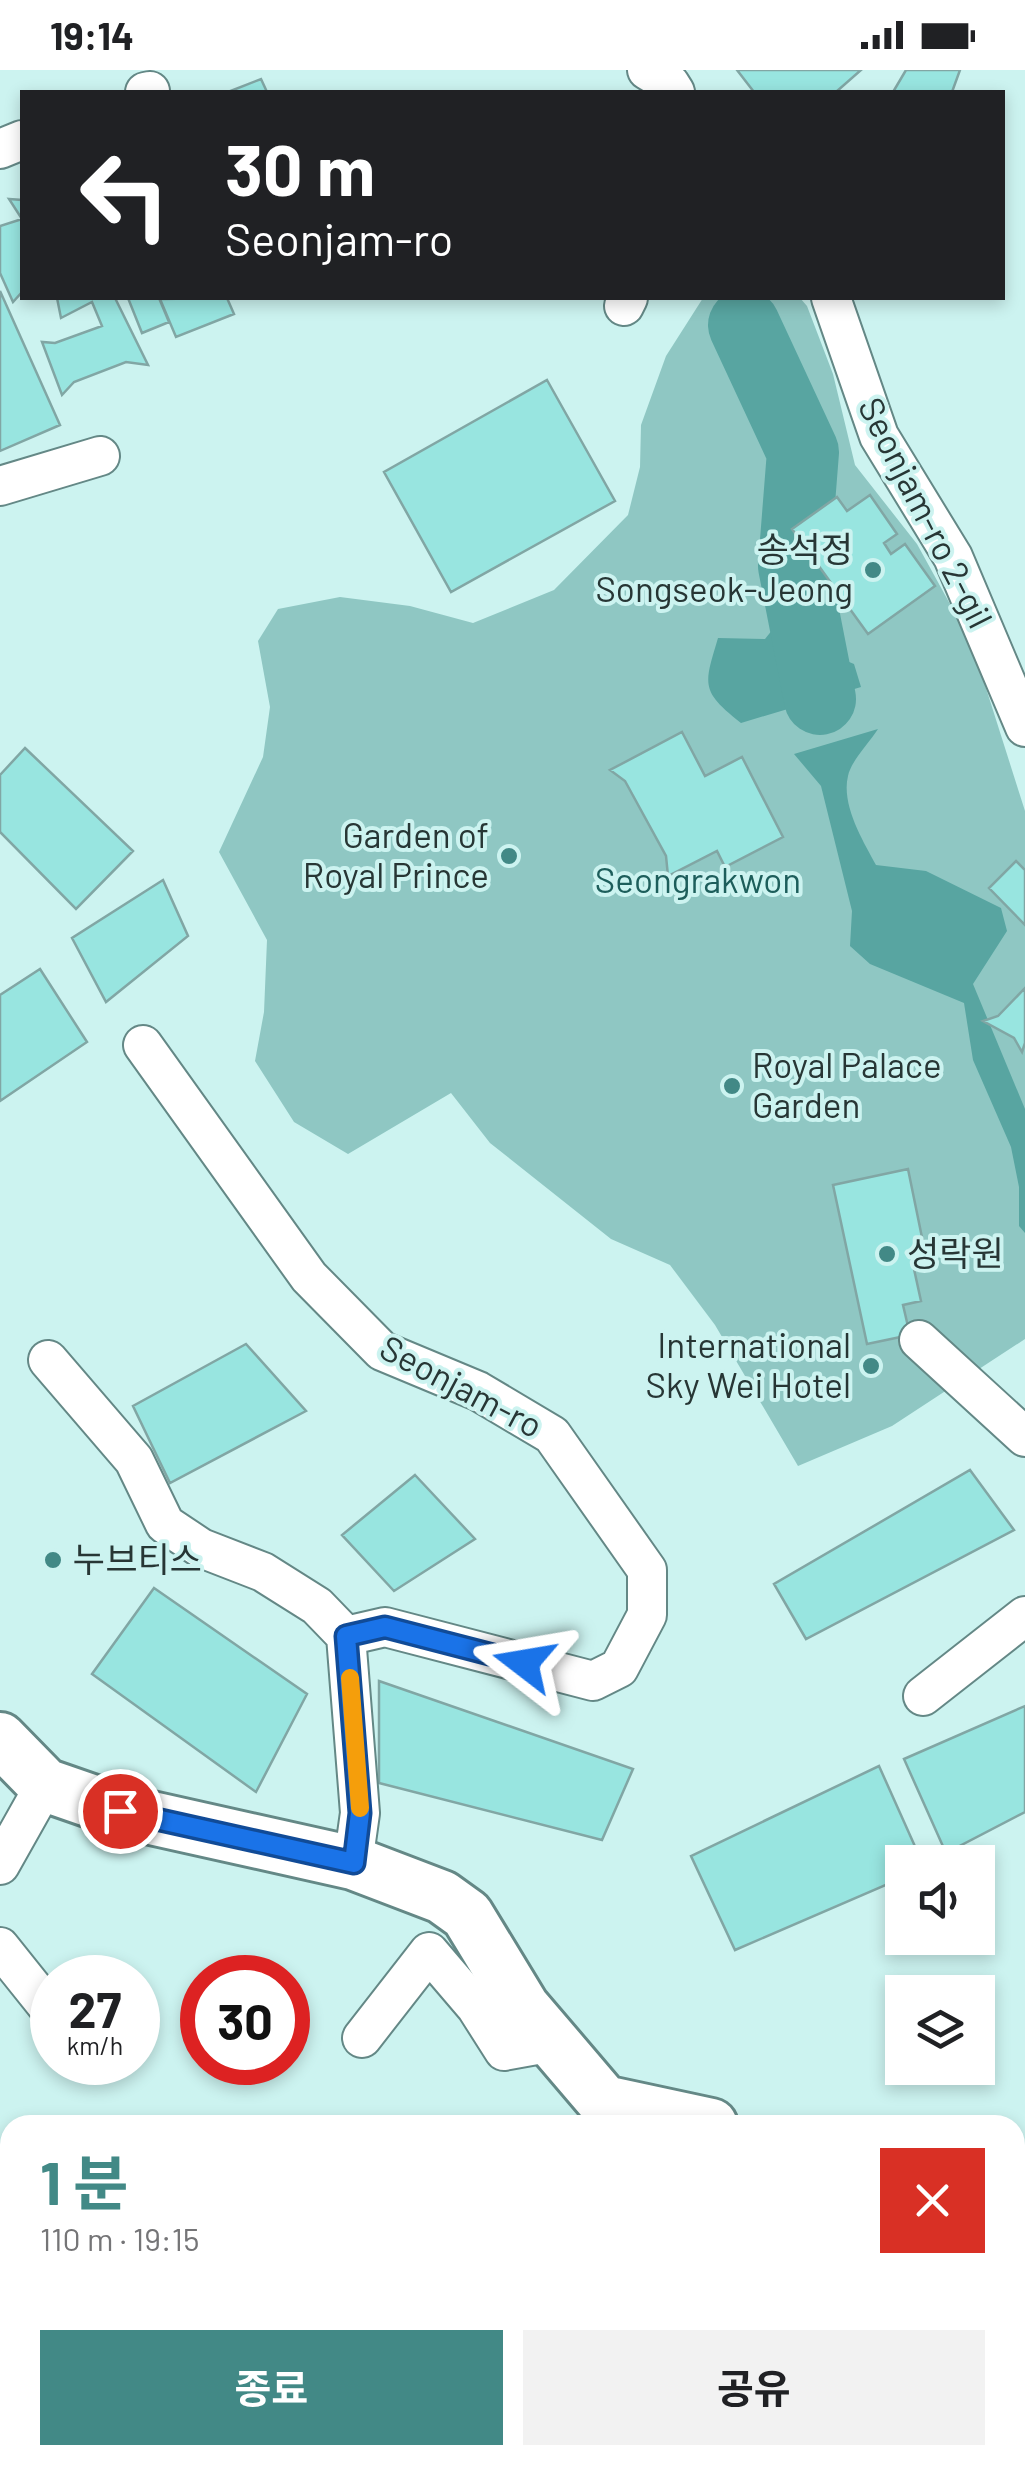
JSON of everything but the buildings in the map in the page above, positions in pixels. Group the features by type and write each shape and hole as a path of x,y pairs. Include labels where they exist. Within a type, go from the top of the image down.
{"street":[{"path":"647,70 673,90"},
{"name":"Seonjam-ro 2-gil","path":"832,300 878,436 952,557 1025,727"},
{"path":"0,486 100,456"},
{"name":"Seonjam-ro","path":"144,1045 309,1277 382,1351 478,1391 552,1435 647,1570 646,1615 619,1668 593,1680 385,1627 346,1636"},
{"path":"919,1340 1025,1437"},
{"path":"48,1360 134,1460 166,1524 201,1548 262,1572 290,1589 317,1606 346,1636 360,1813 354,1863"},
{"path":"923,1696 1025,1616"},
{"path":"0,1739 46,1785 120,1811 354,1863 442,1897 467,1915 523,2007 604,2102 664,2115"},
{"path":"0,1864 46,1785"},
{"path":"0,1947 30,1984"},
{"path":"362,2038 429,1952 476,2007 504,2052 553,2042"}],"green space":[{"name":"Seongrakwon","path":"702,300 802,300 807,306 833,374 855,465 917,544 972,644 1025,811 1025,1339 892,1426 798,1466 715,1325 670,1265 611,1239 490,1143 451,1093 348,1154 294,1122 255,1061 264,1012 267,940 219,852 263,757 270,707 258,641 278,609 340,597 410,606 473,623 554,590 628,515 640,467 641,425 666,356"}],"shaded area":[{"path":"794,566 815,585 837,657 854,664 861,687 741,723 718,703 709,686 718,638 765,639 781,619 780,597"},
{"path":"878,729 853,764 847,787 854,822 876,865 926,871 1001,908 1007,931 973,984 1025,1109 1025,1233 1019,1226 1019,1187 1011,1147 973,1060 964,1003 870,964 850,946 852,911 821,786 794,754"}],"waterway":[{"path":"744,325 803,452 794,566 820,699"}],"slow traffic":[{"path":"350,1678 360,1808"}],"place":[{"name":"송석정 Songseok-Jeong","path":"873,570"},
{"name":"Garden of Royal Prince","path":"509,856"},
{"name":"Royal Palace Garden","path":"732,1086"},
{"name":"성락원","path":"887,1254"},
{"name":"International Sky Wei Hotel","path":"871,1366"},
{"name":"누브티스","path":"53,1560"}],"route":[{"path":"120,1811 354,1863 360,1813 346,1636 385,1627 524,1663"}]}
